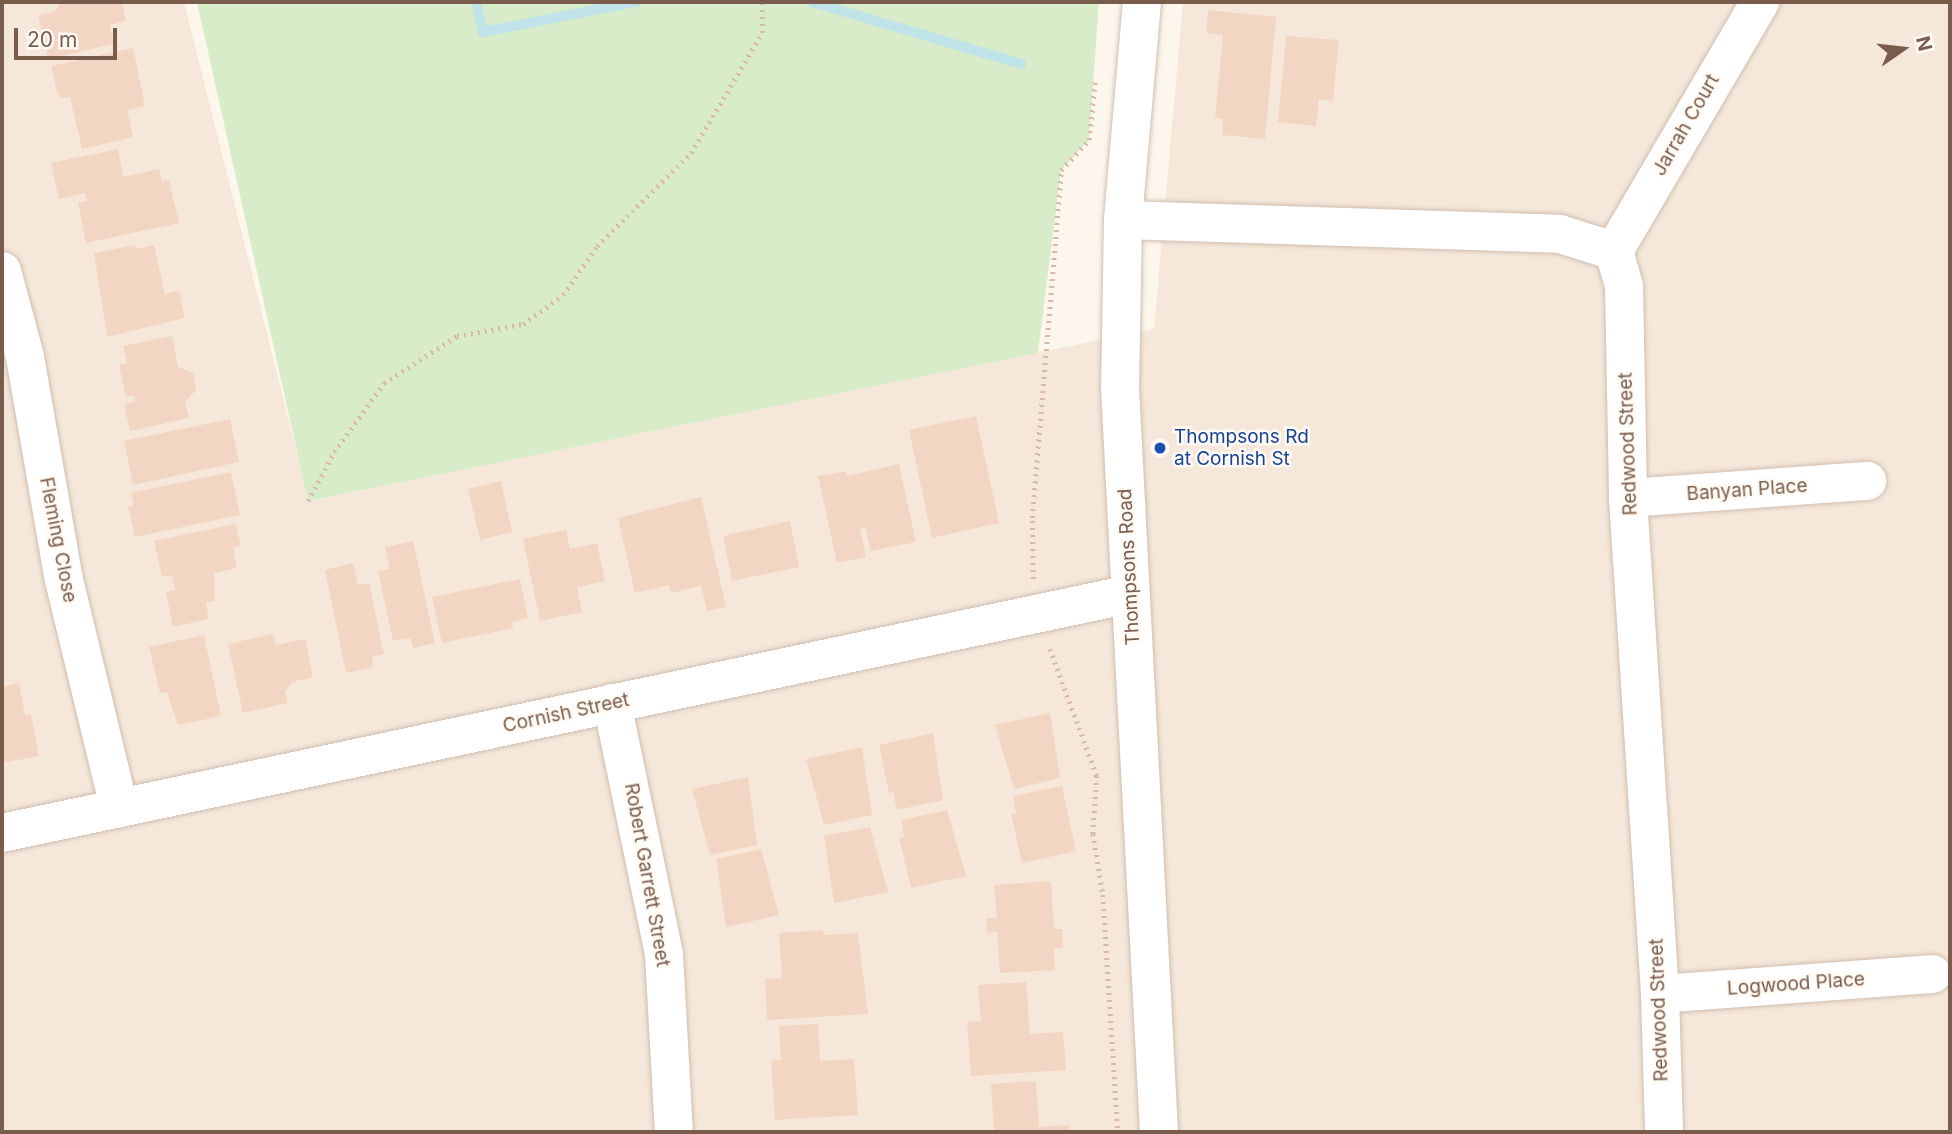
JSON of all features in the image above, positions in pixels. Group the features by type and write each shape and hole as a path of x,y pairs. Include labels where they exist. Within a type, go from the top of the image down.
{"street":[{"name":"Thompsons Road","path":"1142,2 1123,220 1120,388 1159,1132"},
{"name":"Jarrah Court","path":"1614,251 1760,2"},
{"path":"1123,220 1560,234 1614,251"},
{"name":"Redwood Street","path":"1614,251 1624,286 1628,498 1660,994 1664,1132"},
{"name":"Fleming Close","path":"2,271 25,357 64,580 119,808"},
{"name":"Banyan Place","path":"1628,498 1867,481"},
{"name":"Cornish Street","path":"2,833 1130,594"},
{"name":"Robert Garrett Street","path":"612,703 664,955 674,1132"},
{"name":"Logwood Place","path":"1660,994 1932,974"}],"path":[{"path":"308,501 334,452 384,383 457,336 523,324 564,295 597,246 691,153 762,33 762,2"},
{"path":"1034,582 1032,519 1061,170 1089,140 1095,78"},
{"path":"1047,640 1097,775 1093,834 1103,895 1118,1132"}],"shaded area":[{"path":"2,2 184,2 309,501 1154,329 1183,2 1950,2 1950,1132 2,1132"}],"green space":[{"path":"197,2 1099,2 1089,140 1061,170 1038,353 308,501"}],"building":[{"path":"61,2 122,2 126,21 110,25 114,44 48,59 38,15 54,12"},
{"path":"1208,10 1276,17 1265,139 1222,135 1223,119 1215,118 1223,35 1206,33"},
{"path":"1286,36 1339,40 1333,101 1319,99 1316,126 1278,122"},
{"path":"133,48 145,106 127,110 133,137 82,149 70,97 62,99 57,91 51,66"},
{"path":"118,149 123,177 159,169 162,181 169,180 179,223 86,243 78,203 87,201 85,193 59,199 51,163"},
{"path":"135,245 136,249 154,245 165,294 179,291 185,318 107,337 94,253"},
{"path":"172,336 178,367 193,373 196,390 185,402 189,418 130,431 124,404 136,401 134,395 126,397 119,365 127,363 123,346"},
{"path":"976,416 999,523 932,538 909,430"},
{"path":"230,419 239,462 133,485 124,441"},
{"path":"899,464 916,542 871,551 865,527 860,528 866,557 837,563 818,476 846,471 847,476"},
{"path":"231,472 240,515 135,537 128,507 134,505 131,493"},
{"path":"501,481 512,532 480,540 468,489"},
{"path":"701,497 726,607 707,611 701,586 671,593 669,585 635,593 618,518"},
{"path":"790,521 799,567 732,581 723,536"},
{"path":"236,524 241,546 233,548 237,568 214,573 215,601 206,603 209,619 173,627 166,592 175,590 172,575 162,577 154,541"},
{"path":"566,530 570,549 597,543 605,581 577,587 582,612 540,621 523,539"},
{"path":"413,541 435,643 413,648 410,638 393,641 378,571 390,569 385,547"},
{"path":"353,563 358,585 369,583 384,654 372,657 373,665 369,668 346,673 325,570"},
{"path":"520,579 528,618 512,622 513,628 442,643 432,597"},
{"path":"273,634 276,645 305,639 313,677 292,682 285,692 288,703 243,713 228,644"},
{"path":"204,635 221,716 178,725 167,692 160,693 149,647"},
{"path":"19,683 25,715 31,714 39,756 2,763 2,687"},
{"path":"1050,713 1060,778 1014,789 995,725"},
{"path":"933,733 943,800 897,810 893,792 889,793 879,745"},
{"path":"862,747 872,815 824,825 806,759"},
{"path":"748,777 757,845 710,855 692,789"},
{"path":"1062,786 1076,851 1022,863 1011,814 1016,814 1013,796"},
{"path":"947,810 966,876 911,888 899,838 904,837 901,820"},
{"path":"870,827 888,892 834,903 824,836"},
{"path":"761,849 779,915 726,927 716,859"},
{"path":"1051,881 1054,929 1062,929 1063,948 1054,948 1055,970 1000,973 997,932 987,933 986,918 997,918 994,885"},
{"path":"823,930 824,935 858,933 868,1014 767,1020 765,979 782,978 779,933"},
{"path":"1026,982 1030,1034 1063,1032 1066,1070 971,1076 967,1022 981,1021 978,985"},
{"path":"818,1024 820,1061 854,1059 858,1115 775,1120 771,1061 781,1060 779,1026"},
{"path":"1036,1081 1039,1127 1069,1125 1070,1132 994,1132 991,1084"}],"waterway":[{"path":"476,2 483,32 636,2"},
{"path":"812,2 1021,64"}],"place":[{"name":"Thompsons Rd at Cornish St","path":"1160,448"}]}
